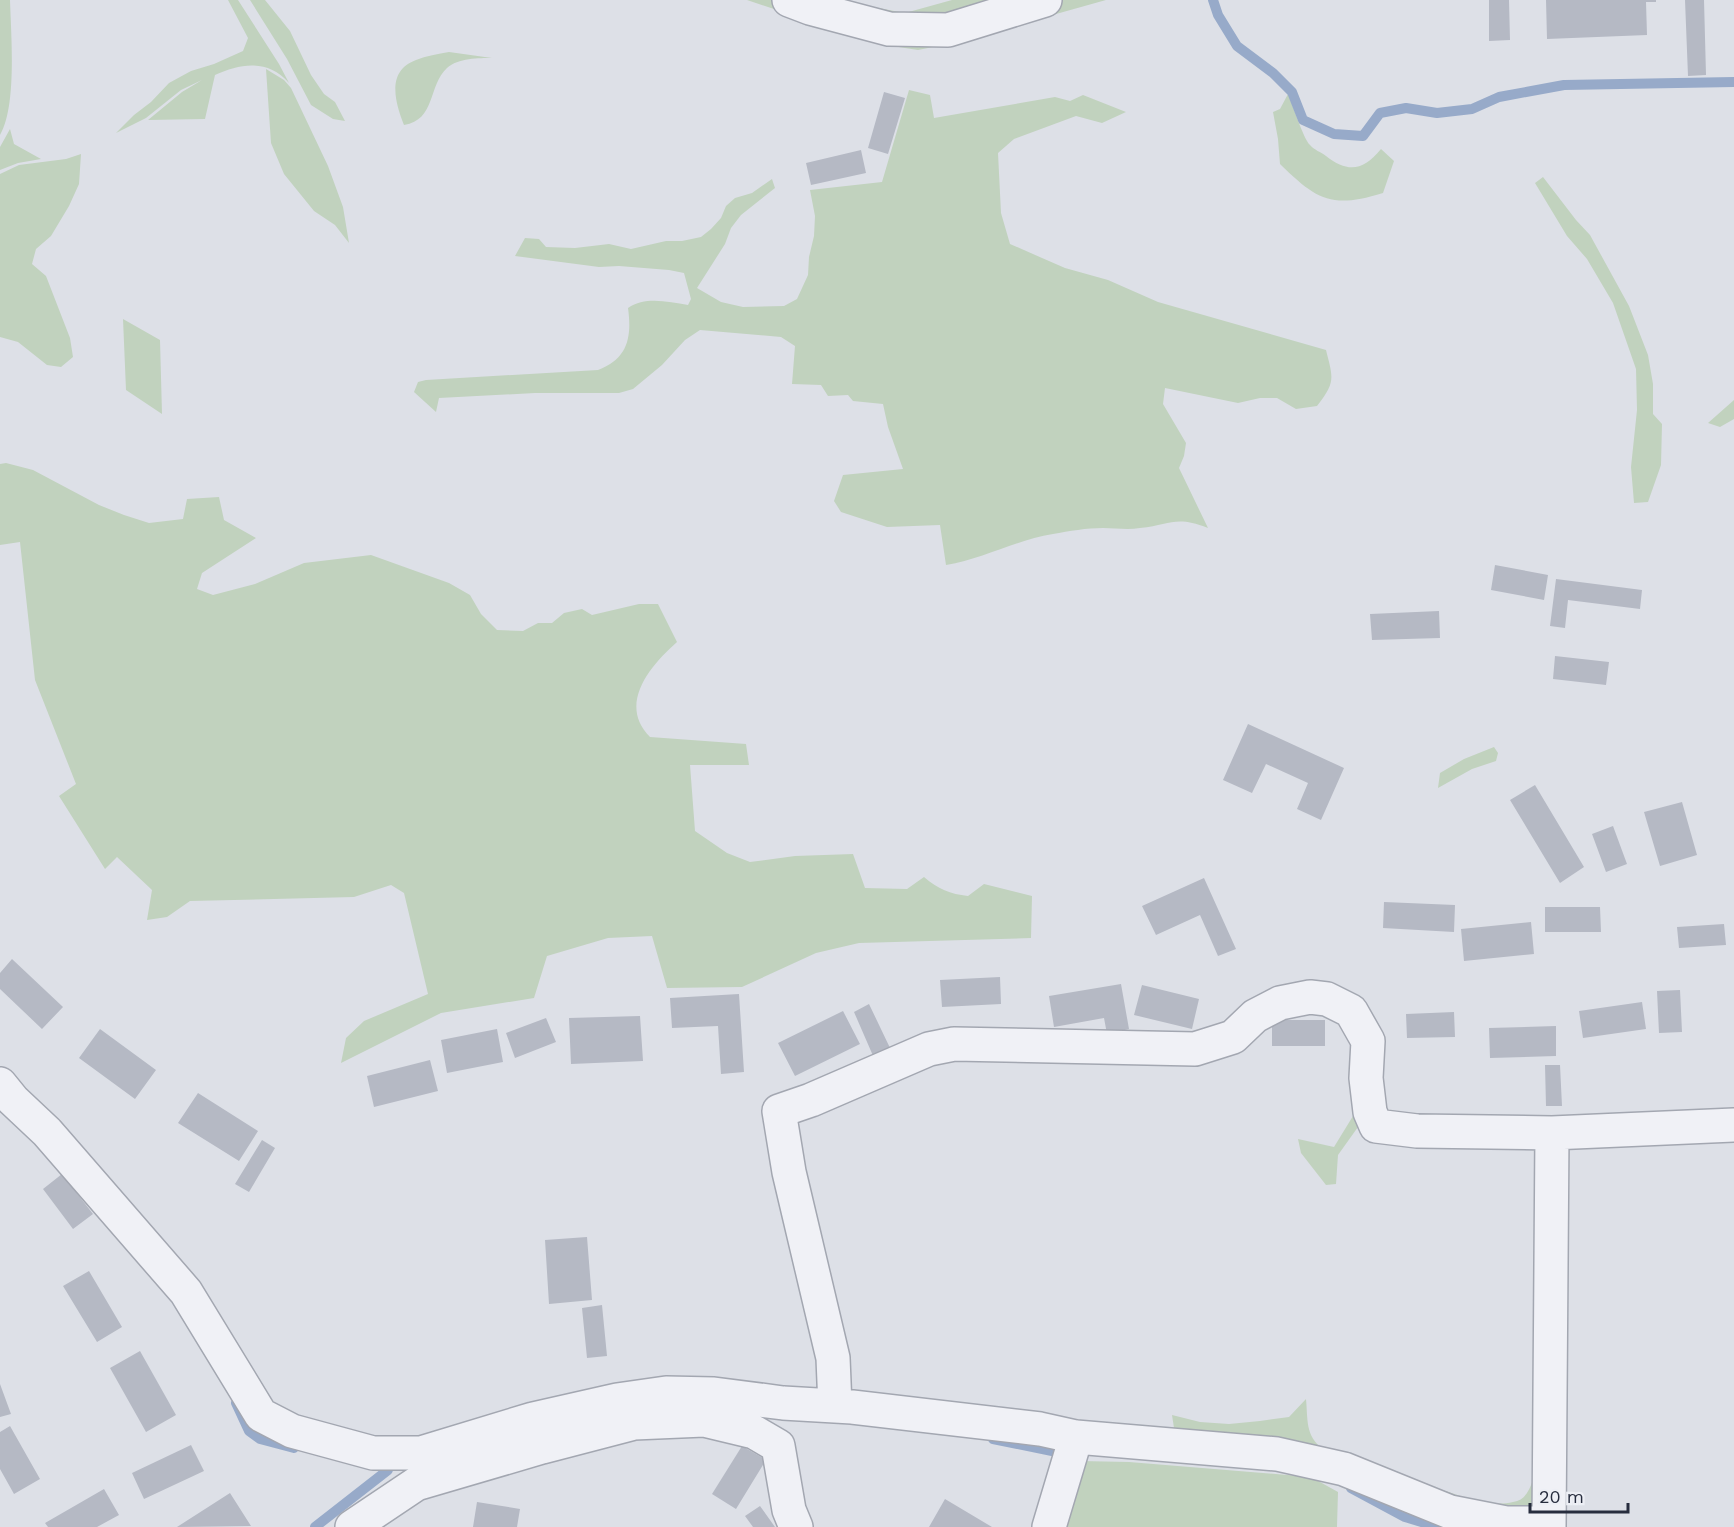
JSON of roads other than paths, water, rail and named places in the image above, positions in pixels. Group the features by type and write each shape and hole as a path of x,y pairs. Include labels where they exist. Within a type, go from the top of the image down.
{"street":[{"path":"789,0 810,8 889,29 948,30 1045,0"},
{"path":"835,1406 833,1358 789,1172 779,1111 811,1100 929,1049 954,1044 1195,1049 1233,1037 1255,1016 1280,1003 1310,997 1327,999 1351,1011 1368,1041 1366,1078 1370,1112 1376,1126 1417,1131 1552,1133 1734,1125"},
{"path":"0,1084 13,1100 47,1132 186,1292 261,1415 292,1431 373,1453 421,1453 543,1417 617,1400 666,1393 714,1395 783,1403 852,1407 1028,1428 1076,1437 1277,1454 1344,1469 1450,1512 1506,1523 1548,1525 1552,1133"},
{"path":"352,1527 416,1484 634,1423 704,1420 754,1432 778,1446 789,1510 796,1527"},
{"path":"1049,1527 1076,1437"}],"waterway":[{"path":"1213,0 1218,15 1237,46 1273,73 1292,92 1303,120 1334,134 1363,136 1380,113 1406,108 1437,113 1472,109 1499,97 1564,85 1734,82"},
{"path":"236,1403 249,1431 260,1439 294,1448"},
{"path":"993,1439 1057,1452"},
{"path":"315,1527 388,1470"},
{"path":"1351,1488 1405,1517 1438,1527"}]}
